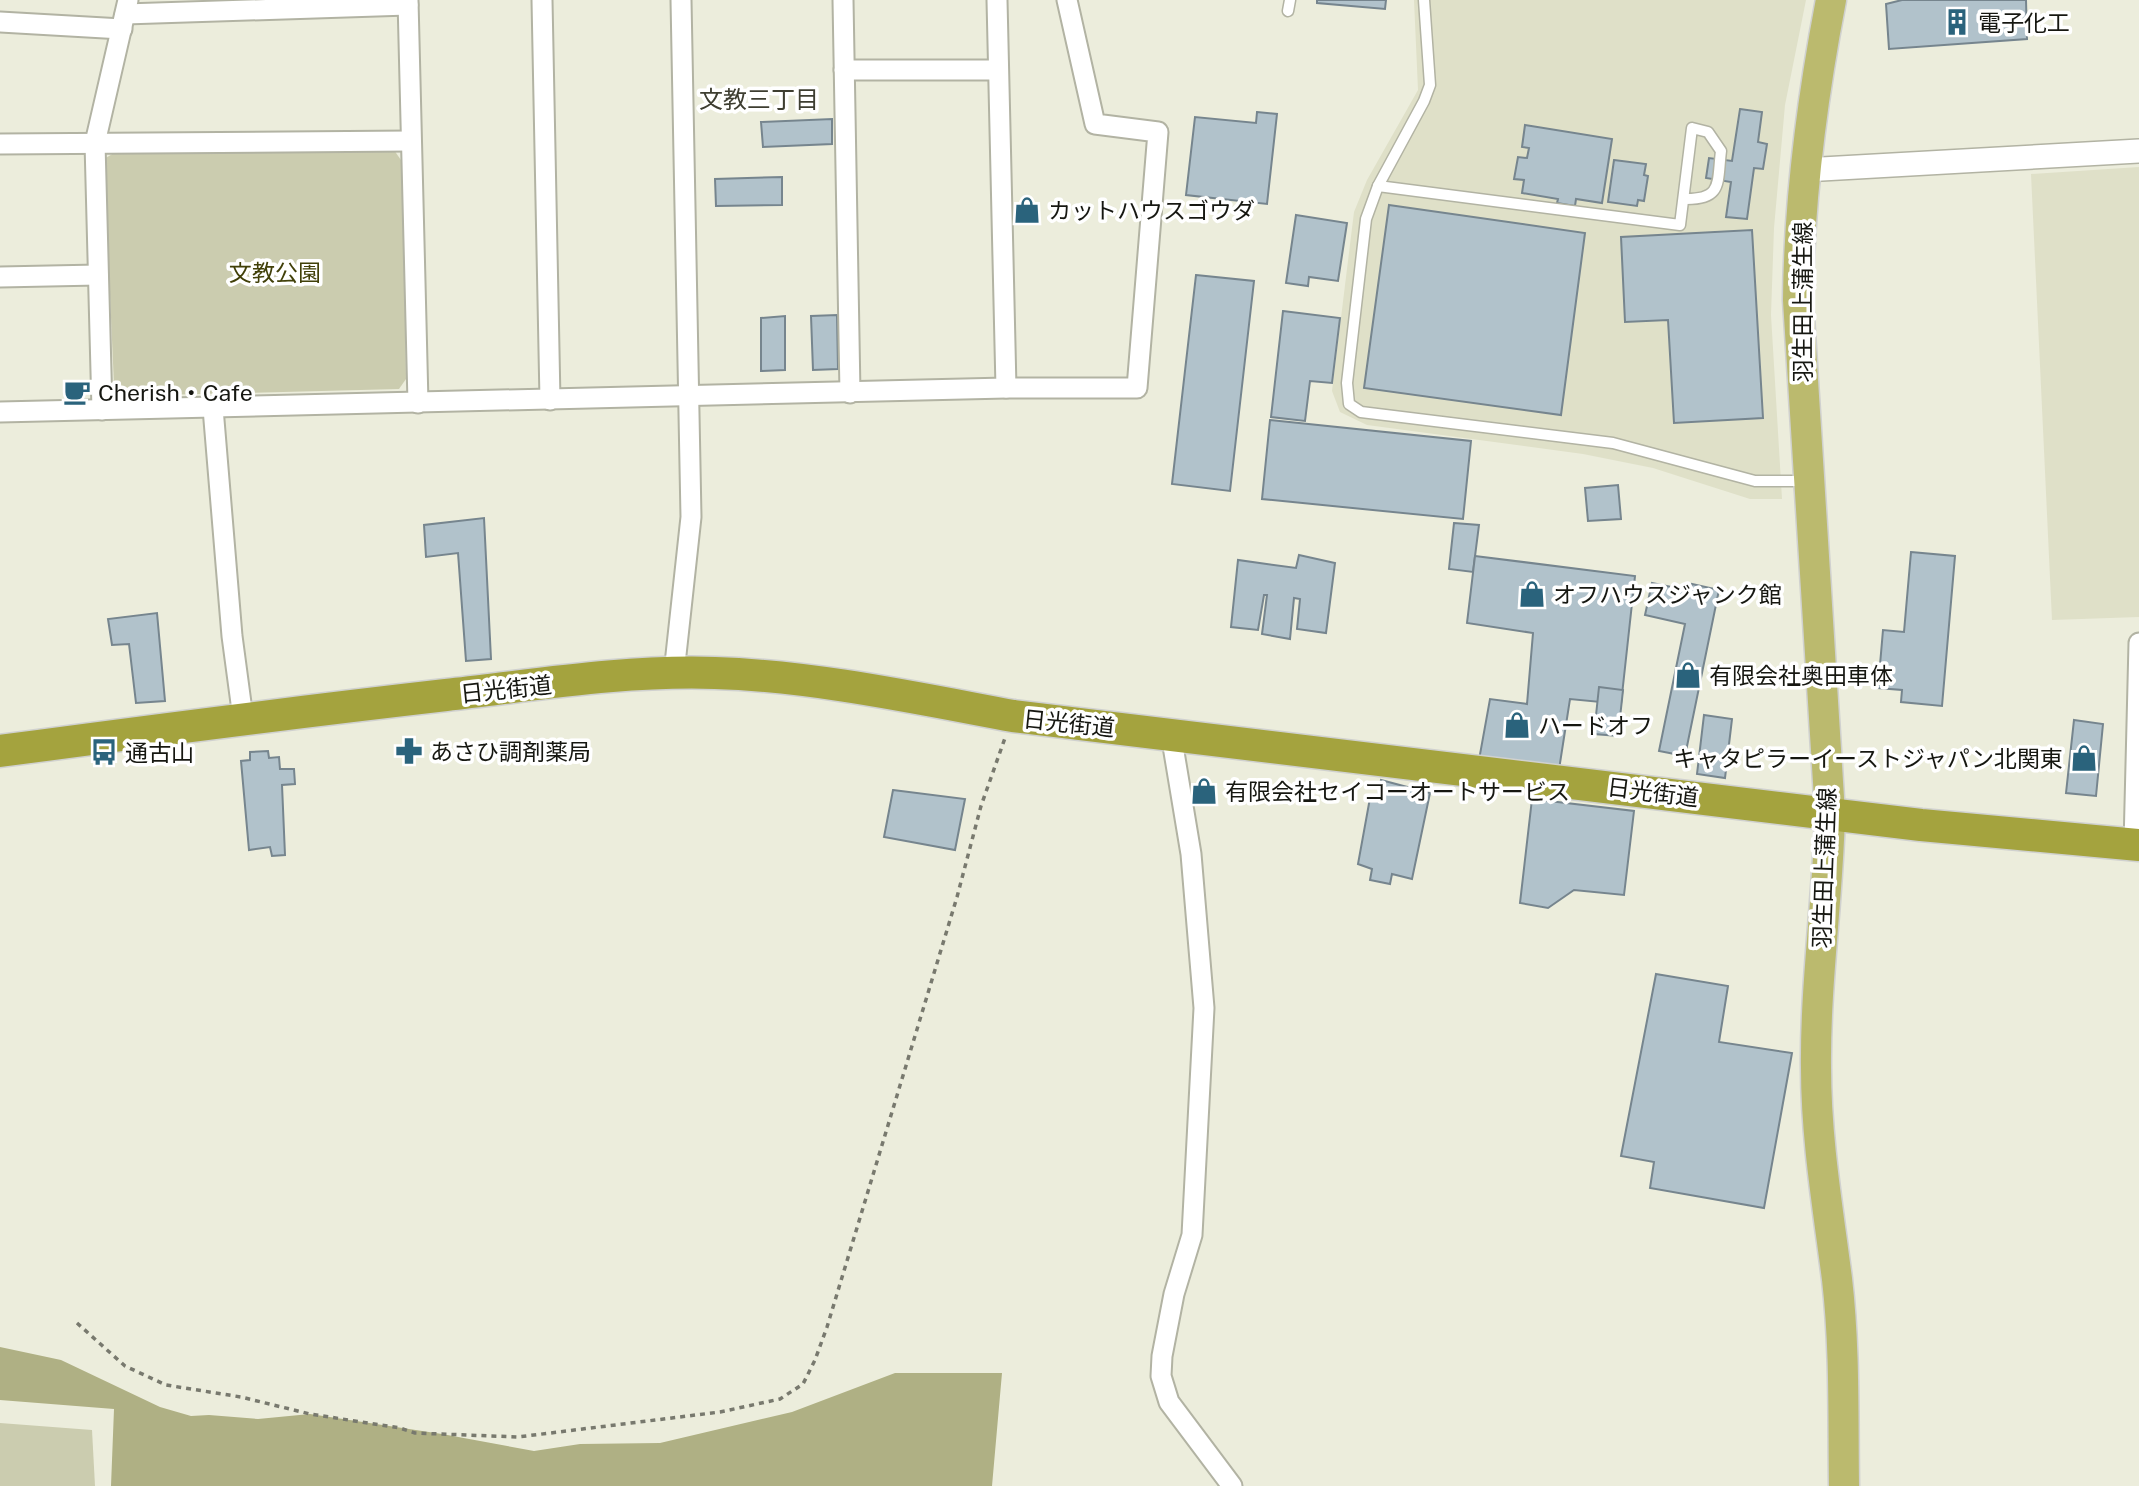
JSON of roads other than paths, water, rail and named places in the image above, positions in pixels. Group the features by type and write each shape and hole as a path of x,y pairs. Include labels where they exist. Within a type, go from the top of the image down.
{"highway":[{"name":"日光街道","path":"0,751 243,718 566,682 674,673 754,676 868,689 1013,716 1830,814 2137,845"}],"main road":[{"name":"羽生田上蒲生線","path":"1831,0 1804,170 1798,239 1798,300 1830,814 1829,876 1819,981 1816,1068 1823,1167 1840,1311 1844,1486"}],"street":[{"path":"542,0 550,400"},
{"path":"674,673 691,517 681,0"},
{"path":"843,0 850,393"},
{"path":"997,0 1006,388"},
{"path":"0,412 1006,388 1137,388 1158,132 1095,124 1067,0"},
{"path":"0,22 125,14 408,3 418,403"},
{"path":"102,410 95,143 125,14"},
{"path":"844,70 998,70"},
{"path":"0,144 410,141"},
{"path":"1804,170 2139,151"},
{"path":"0,277 98,275"},
{"path":"214,408 232,636 243,718"},
{"path":"2137,845 2139,643"},
{"path":"1171,734 1191,854 1204,1008 1192,1235 1174,1294 1162,1356 1161,1376 1169,1402 1232,1486"}],"lane":[{"path":"1424,0 1430,85 1378,186 1366,219 1347,383 1349,404 1362,412 1613,443 1755,481 1808,481"},
{"path":"1378,186 1680,225 1692,128 1708,132 1721,151 1716,188 1710,195 1700,199 1684,199"}],"place":[{"name":"電子化工","path":"1957,22"},
{"name":"カットハウスゴウダ","path":"1027,210"},
{"name":"Cherish・Cafe","path":"77,392"},
{"name":"オフハウスジャンク館","path":"1532,594"},
{"name":"有限会社奥田車体","path":"1688,675"},
{"name":"ハードオフ","path":"1517,725"},
{"name":"あさひ調剤薬局","path":"409,751"},
{"name":"通古山","path":"104,752"},
{"name":"キャタピラーイーストジャパン北関東","path":"2084,758"},
{"name":"有限会社セイコーオートサービス","path":"1204,791"}],"district":[{"name":"文教三丁目","path":"759,99"}],"park label":[{"name":"文教公園","path":"275,272"}]}
